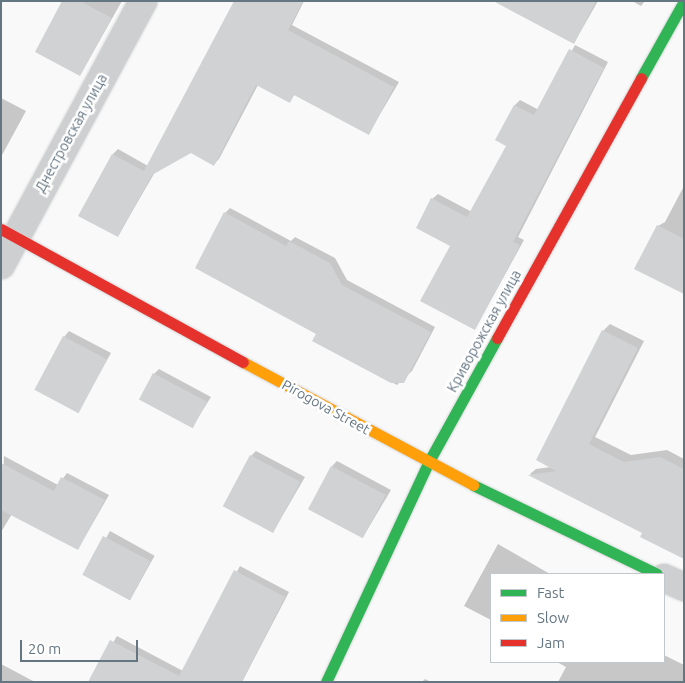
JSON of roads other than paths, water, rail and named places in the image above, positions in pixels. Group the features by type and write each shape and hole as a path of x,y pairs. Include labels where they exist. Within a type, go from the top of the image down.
{"street":[{"name":"Днестровская улица","path":"1,265 8,232 143,1"},
{"name":"Криворожская улица","path":"326,682 428,463 684,2"},
{"name":"Pirogova Street","path":"8,232 428,463 655,573"},
{"path":"665,578 684,587"}]}
